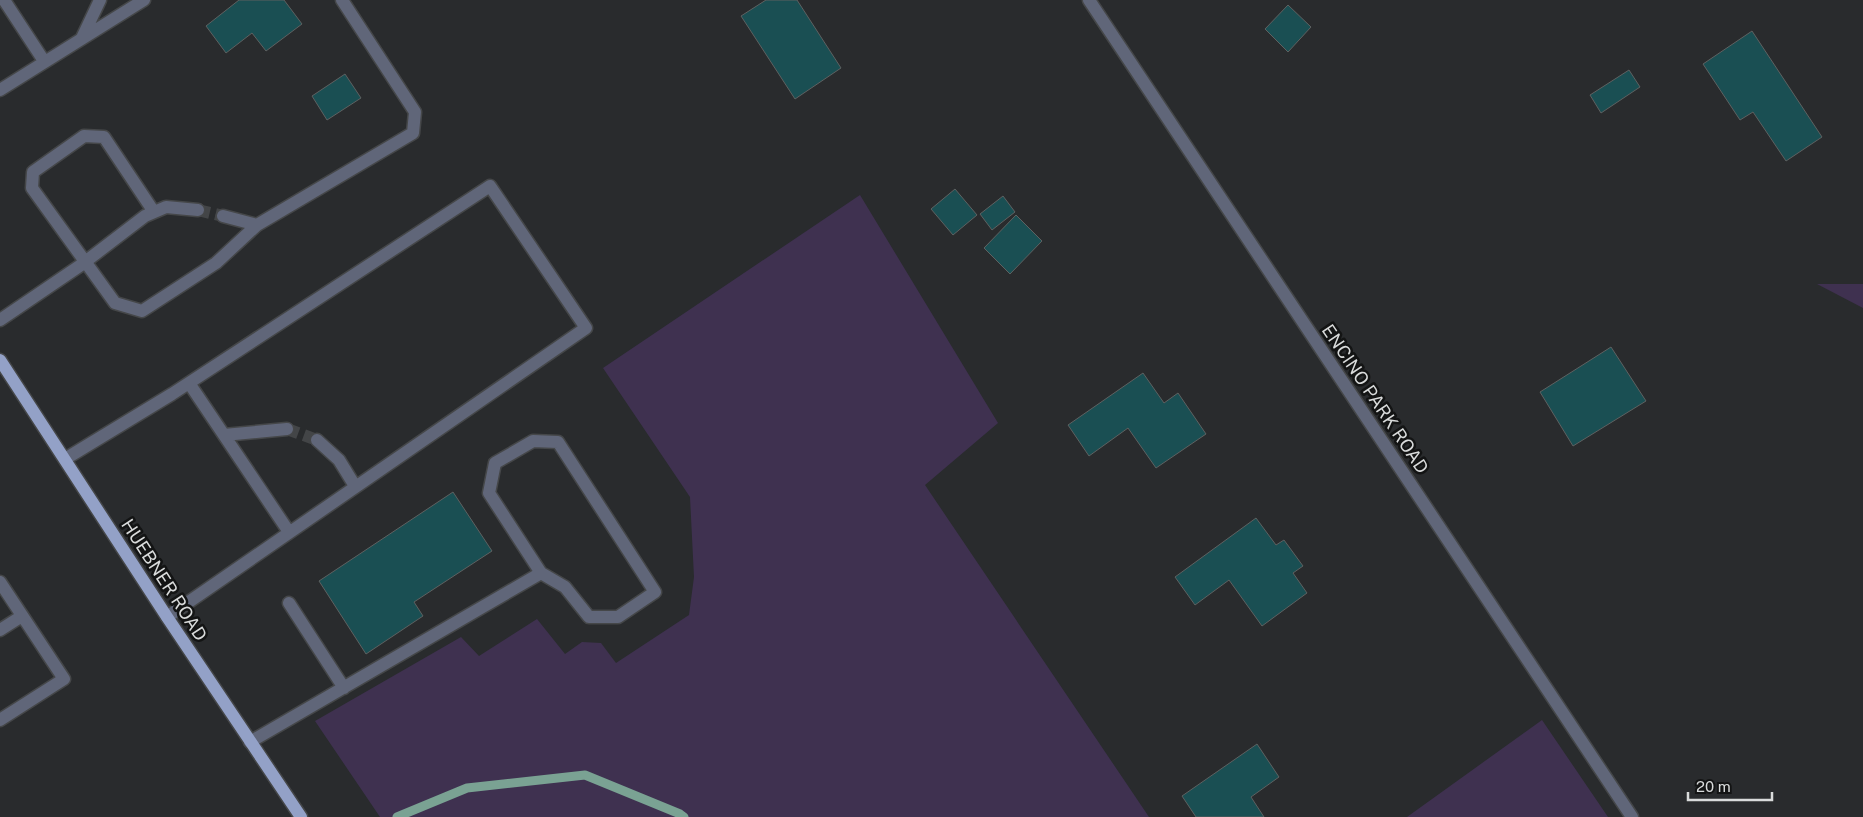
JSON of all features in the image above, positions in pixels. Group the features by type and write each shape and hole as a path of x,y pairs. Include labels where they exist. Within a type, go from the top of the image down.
{"main road":[{"name":"HUEBNER ROAD","path":"0,360 167,617 301,817"}],"street":[{"path":"4,0 44,61"},
{"path":"82,38 100,0"},
{"path":"0,90 144,0"},
{"path":"154,212 104,137 84,136 33,172 32,188 115,303 142,311 216,262 257,225 413,133 415,112 342,0"},
{"name":"ENCINO PARK ROAD","path":"1089,0 1632,817"},
{"path":"65,460 189,382 490,186 586,328 167,617"},
{"path":"0,320 86,261 145,216 166,207 198,210"},
{"path":"223,216 257,225"},
{"path":"189,382 289,532"},
{"path":"224,435 287,429"},
{"path":"317,440 339,460 355,486"},
{"path":"534,441 558,442 655,592 618,617 589,617 565,587 541,573 489,492 495,463 534,441"},
{"path":"250,742 541,573"},
{"path":"0,582 64,679 0,720"},
{"path":"289,603 344,688"},
{"path":"0,630 22,616"}],"shaded area":[{"path":"860,195 998,423 925,485 1149,817 380,817 315,721 461,637 479,656 537,619 565,654 582,642 601,643 616,663 689,615 694,577 690,497 603,368"},
{"path":"1817,284 1863,284 1863,308"},
{"path":"1542,720 1608,817 1407,817"}],"building":[{"path":"239,0 284,0 302,24 266,51 252,33 226,53 206,26"},
{"path":"766,0 797,0 841,68 795,99 741,16"},
{"path":"1288,5 1311,27 1288,52 1265,29"},
{"path":"1752,31 1822,137 1786,161 1753,112 1740,120 1703,64"},
{"path":"1629,70 1640,87 1601,113 1590,95"},
{"path":"345,74 361,98 327,120 312,96"},
{"path":"955,189 977,215 953,235 931,209"},
{"path":"1003,196 1015,212 992,230 980,214"},
{"path":"1016,215 1042,241 1010,274 984,248"},
{"path":"1611,347 1646,401 1573,446 1540,392"},
{"path":"1143,373 1164,403 1178,393 1206,434 1156,468 1128,428 1089,456 1068,425"},
{"path":"453,492 492,551 414,602 423,616 366,654 319,581"},
{"path":"1256,518 1276,545 1284,540 1303,566 1293,573 1307,593 1262,626 1229,580 1195,605 1175,577"},
{"path":"1257,744 1279,777 1251,797 1264,817 1196,817 1182,796"}],"waterway":[{"path":"397,817 467,788 585,775 684,817"}],"tunnel":[{"path":"198,210 223,216"},
{"path":"287,429 317,440"}]}
